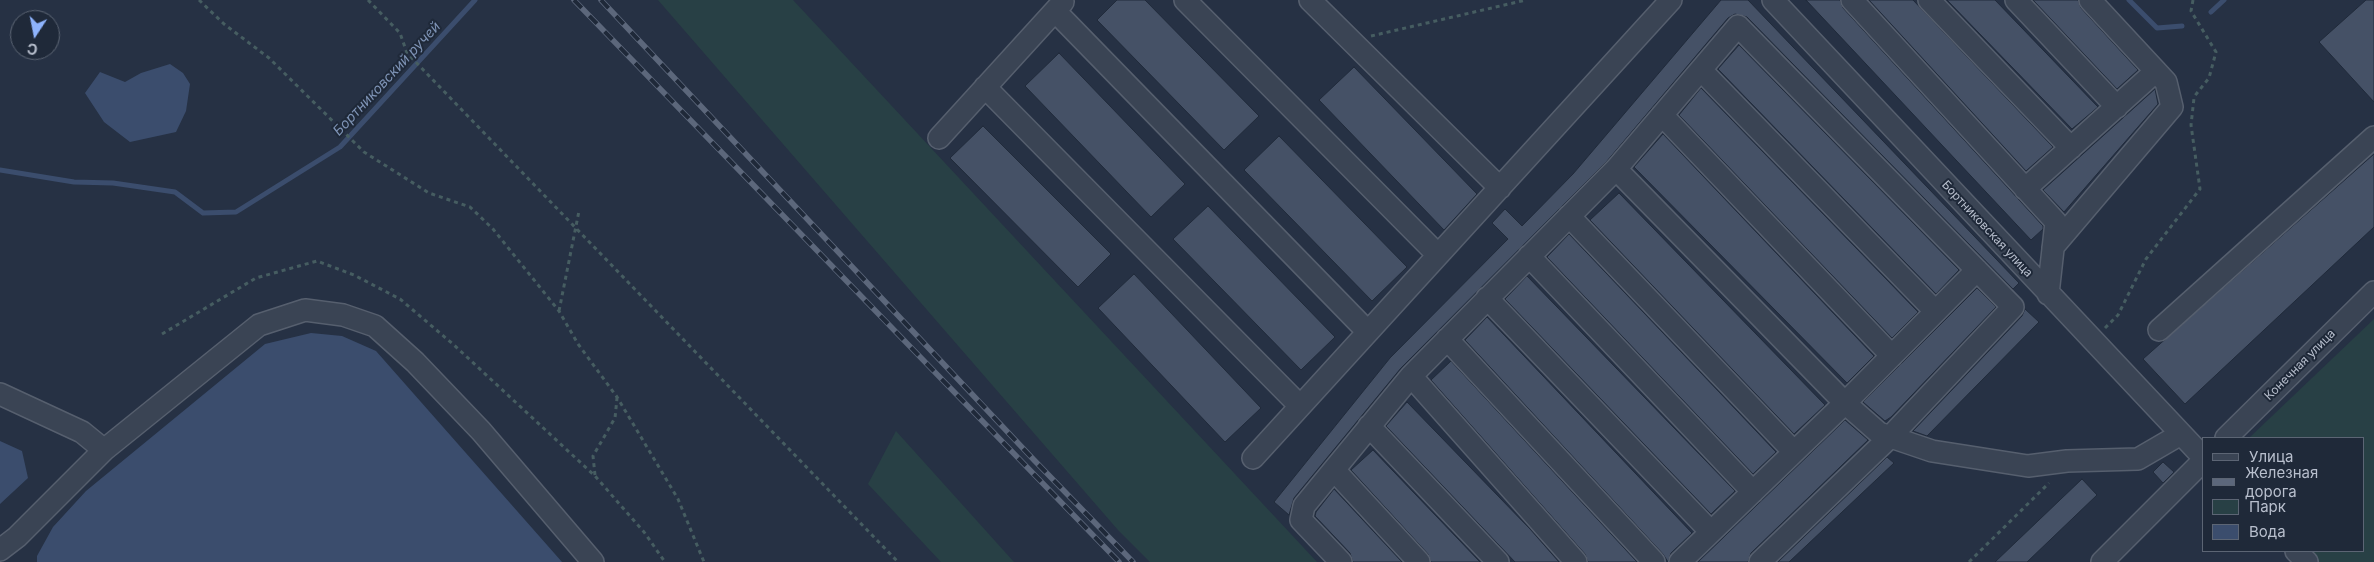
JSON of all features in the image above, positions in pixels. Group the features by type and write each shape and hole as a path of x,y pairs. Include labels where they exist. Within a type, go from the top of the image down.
{"street":[{"path":"1185,0 1438,255"},
{"path":"1310,0 1500,188"},
{"path":"1253,458 1671,0"},
{"name":"Бортниковская улица","path":"1773,0 2202,456"},
{"path":"1852,0 2056,222 2048,294"},
{"path":"1929,0 2071,148"},
{"path":"2016,0 2117,107"},
{"path":"2053,247 2172,107 2166,82 2090,0"},
{"path":"939,138 1060,5 1368,332"},
{"path":"1341,562 1301,520 1304,506 1410,376 1616,169 1738,26 2014,307 1890,437 1760,562"},
{"path":"1701,70 1935,312"},
{"path":"2025,189 2156,71"},
{"path":"985,87 1300,406"},
{"path":"1662,115 1892,356"},
{"path":"2160,330 2374,137"},
{"path":"1616,169 1845,403 1879,433 1932,451 2028,466 2067,461 2138,459 2182,434"},
{"path":"1569,216 1794,452"},
{"path":"1530,256 1753,492"},
{"path":"1680,562 1845,403 1977,270"},
{"name":"Конечная улица","path":"2227,437 2374,292"},
{"path":"1488,298 1711,532"},
{"path":"0,550 17,537 104,450 259,325 305,310 343,315 375,326 415,362 481,432 593,562"},
{"path":"1447,339 1654,562"},
{"path":"1410,376 1576,562"},
{"path":"0,394 82,432 104,450"},
{"path":"1369,426 1498,562"},
{"path":"2102,562 2202,462"},
{"path":"1334,470 1419,562"},
{"path":"2297,552 2307,562"}],"path":[{"path":"199,0 224,24 269,58 364,152 429,193 470,207 493,228 559,311 578,344 617,397 678,499 704,562"},
{"path":"368,0 400,33 407,52 898,562"},
{"path":"1352,41 1526,0"},
{"path":"2187,103 2194,98 2209,78 2216,52 2191,11 2193,0"},
{"path":"2092,341 2118,315 2146,259 2200,189 2191,125 2194,98"},
{"path":"559,311 579,211"},
{"path":"162,334 256,278 317,261 354,275 400,299 595,476 644,532 665,562"},
{"path":"595,476 592,456 615,418 617,397"},
{"path":"1969,562 2049,483 2067,461"}],"green space":[{"path":"658,0 793,0 1317,562 1150,562 1118,530"},
{"path":"2374,319 2374,562 2318,562 2309,552 2364,552 2364,437 2250,437"},
{"path":"896,431 1014,562 941,562 868,484"}],"water":[{"path":"170,64 183,73 190,84 186,111 176,132 130,142 104,122 85,93 100,72 125,82 141,73"},
{"path":"311,333 342,336 376,351 562,562 37,562 37,556 53,527 86,491 265,344"},
{"path":"0,441 22,451 28,478 0,504"}],"building":[{"path":"1117,0 1145,0 1259,116 1224,150 1097,20"},
{"path":"1721,0 1748,0 2019,283 2013,289 1747,17 1735,14 1728,18 1607,161 1401,368 1294,498 1289,515 1274,502 1390,358 1508,239 1492,223 1505,209 1522,226 1573,174"},
{"path":"1806,0 1840,0 1843,8 2043,226 2043,229 2031,240"},
{"path":"1869,0 1913,0 2053,147 2026,171"},
{"path":"1947,0 1995,0 2098,107 2072,129"},
{"path":"2033,0 2078,0 2081,8 2138,70 2117,89"},
{"path":"2366,0 2374,0 2374,102 2319,42"},
{"path":"1739,45 1959,270 1936,294 1718,69"},
{"path":"1059,53 1185,184 1151,217 1025,86"},
{"path":"1354,67 1477,194 1444,230 1319,100"},
{"path":"1701,88 1918,312 1892,338 1679,115"},
{"path":"2155,89 2158,104 2064,212 2043,190"},
{"path":"983,126 1111,254 1078,287 950,158"},
{"path":"1663,134 1874,356 1847,383 1634,167"},
{"path":"1279,136 1407,267 1372,301 1244,170"},
{"path":"2374,154 2374,227 2185,404 2143,359"},
{"path":"1619,193 1825,405 1794,434 1590,220"},
{"path":"1208,206 1335,337 1301,370 1173,239"},
{"path":"1569,234 1776,452 1753,474 1547,257"},
{"path":"1134,274 1261,408 1225,442 1098,308"},
{"path":"1527,276 1735,491 1711,514 1505,299"},
{"path":"1977,288 1996,307 1891,417 1885,421 1863,402"},
{"path":"2025,309 2039,322 1927,436 1913,431 2022,316"},
{"path":"1487,317 1692,533 1671,553 1668,562 1663,554 1465,340"},
{"path":"1451,361 1637,562 1588,562 1585,554 1431,380"},
{"path":"1407,402 1530,529 1559,562 1515,562 1386,426"},
{"path":"1845,420 1868,440 1751,553 1748,562 1698,562"},
{"path":"1373,450 1480,562 1431,562 1428,554 1351,470"},
{"path":"1887,457 1894,463 1789,562 1778,562"},
{"path":"2163,462 2174,472 2163,483 2153,472"},
{"path":"2082,479 2097,495 2027,562 1995,562"},
{"path":"1334,489 1402,562 1353,562 1350,553 1315,516"}],"waterway":[{"name":"Бортниковский ручей","path":"0,170 74,182 113,183 175,192 203,213 236,212 340,147 475,0"},
{"path":"2129,0 2157,28 2182,26"},
{"path":"2211,12 2224,0"}],"railway":[{"path":"574,0 1119,562"},
{"path":"601,0 1034,460 1133,562"}]}
